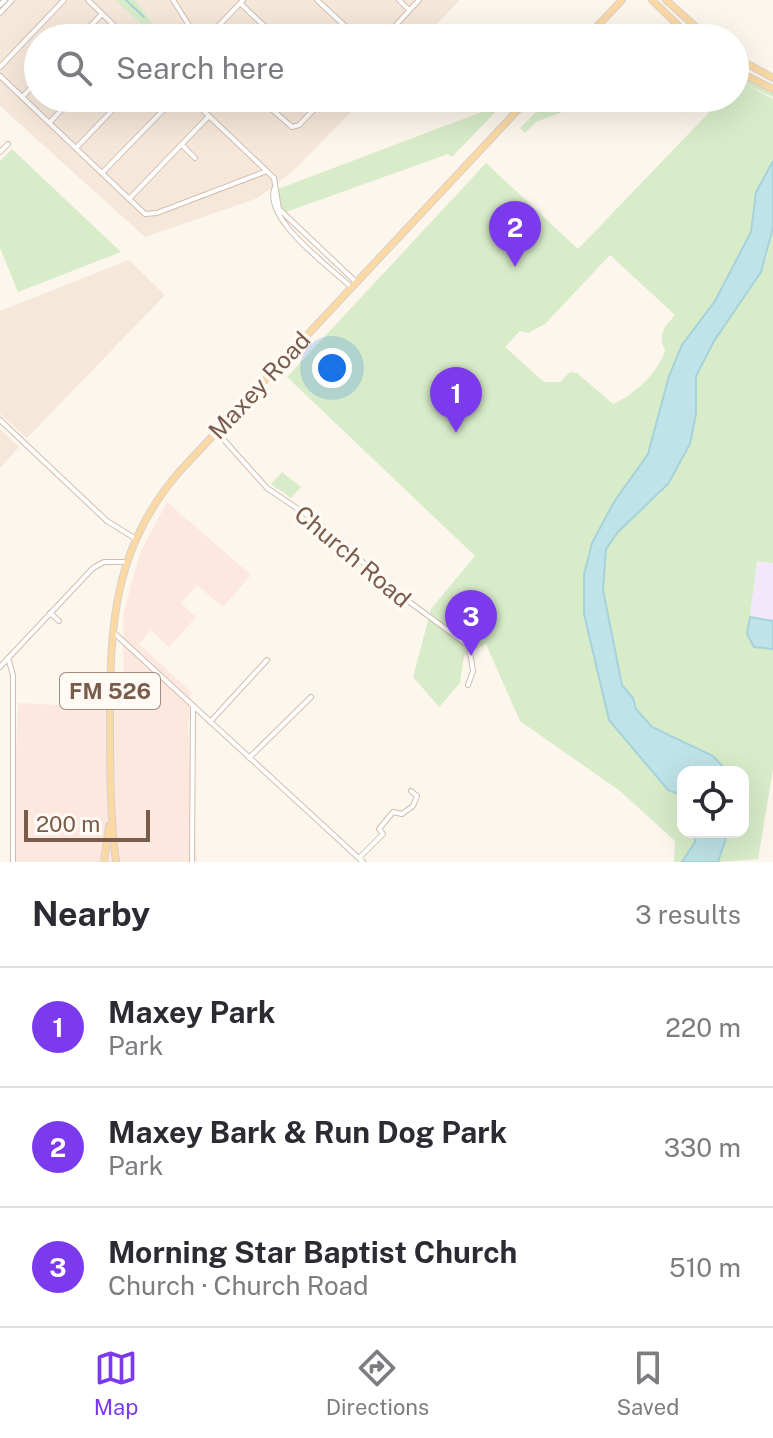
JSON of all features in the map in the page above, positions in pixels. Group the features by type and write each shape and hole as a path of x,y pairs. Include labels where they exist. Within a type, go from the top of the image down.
{"main road":[{"path":"599,24 622,0"},
{"path":"652,0 677,24"},
{"path":"666,0 692,24"},
{"path":"749,65 773,78"},
{"path":"749,77 773,89"},
{"name":"Maxey Road","path":"126,562 136,539 171,481 515,112"},
{"name":"FM 526","path":"104,861 110,818 111,630 126,562"},
{"name":"FM 526","path":"110,818 116,861"},
{"path":"104,861 116,861"}],"street":[{"path":"41,24 64,0"},
{"path":"88,0 112,24"},
{"path":"173,0 188,24"},
{"path":"317,0 343,24"},
{"path":"399,0 409,10"},
{"path":"396,24 419,0"},
{"path":"0,5 8,1"},
{"path":"0,13 8,1"},
{"path":"221,24 242,2 263,24"},
{"path":"92,24 102,14"},
{"path":"0,67 24,42"},
{"path":"0,76 23,97"},
{"path":"39,112 145,214 157,213 267,171"},
{"path":"49,122 59,112"},
{"path":"76,148 111,112"},
{"path":"102,173 161,112"},
{"path":"205,112 267,171 275,187 279,209 353,285"},
{"path":"275,112 292,127 299,125 311,112"},
{"path":"129,199 209,116"},
{"path":"0,152 8,144"},
{"path":"182,145 195,158"},
{"path":"275,187 272,203 277,216 314,253 353,285"},
{"path":"314,253 319,248"},
{"path":"0,420 107,521 136,539"},
{"name":"Church Road","path":"216,431 267,488 320,524 396,592 469,646 473,671 468,685"},
{"path":"0,667 93,568 104,562 126,562"},
{"path":"50,613 59,621"},
{"path":"111,630 361,860 383,834 379,829 393,812 402,814 413,806 417,796 411,791"},
{"path":"8,658 13,675 13,862"},
{"path":"210,722 267,660"},
{"path":"249,758 311,697"},
{"path":"192,862 193,706"}],"shaded area":[{"path":"0,0 115,0 141,24 24,24 24,112 351,112 294,170 258,198 145,237 0,106"},
{"path":"135,0 460,0 437,24 153,24"},
{"path":"129,260 165,295 27,438 0,414 0,311"},
{"path":"0,429 19,447 0,468"},
{"path":"167,502 251,575 223,607 197,585 181,603 196,617 169,647 151,630 139,644 191,692 188,726 197,862 12,862 18,703 124,708 123,616 140,553"},
{"path":"757,561 773,563 773,621 750,617"}],"green space":[{"path":"115,0 135,0 153,24 141,24"},
{"path":"749,80 773,92 773,97 749,86"},
{"path":"749,86 773,99 773,161 756,192 751,232 715,301 682,345 669,376 648,454 614,502 592,543 584,614 594,650 668,790 677,794 677,838 695,838 682,862 674,862 675,841 620,791 520,721 486,644 464,656 460,683 439,707 413,677 431,609 475,556 287,377 486,163 578,249 710,112 749,112","holes":["610,255 675,315 663,331 665,350 658,366 637,389 613,404 577,373 570,372 560,382 544,382 505,347 520,331 528,333 545,324"]},
{"path":"482,112 495,112 452,157 448,154 286,212 280,207 278,189"},
{"path":"536,112 562,112 536,122 525,133 520,128"},
{"path":"12,149 121,252 18,292 0,248 0,161"},
{"path":"773,228 773,563 757,561 750,616 773,621 773,769 758,859 718,862 726,838 749,838 749,766 721,766 659,730 638,712 621,680 608,634 602,586 603,566 611,539 662,491 676,467 696,415 698,372 711,346 760,274"},
{"path":"282,472 301,487 291,498 271,484"}],"water":[{"path":"773,161 773,228 761,272 714,341 696,376 696,414 690,444 668,484 618,532 606,549 603,590 622,685 633,698 636,709 652,727 713,756 722,766 677,766 677,794 668,790 609,720 584,614 584,575 592,543 614,502 648,454 669,376 682,345 715,301 751,232 756,192"},
{"path":"750,617 773,621 773,649 754,647 747,634"},
{"path":"695,838 726,838 718,862 682,862"}],"waterway":[{"path":"126,0 144,17"}],"place":[{"name":"Maxey Bark & Run Dog Park","path":"515,267"},
{"name":"Maxey Park","path":"456,433"},
{"name":"Morning Star Baptist Church","path":"471,656"}]}
